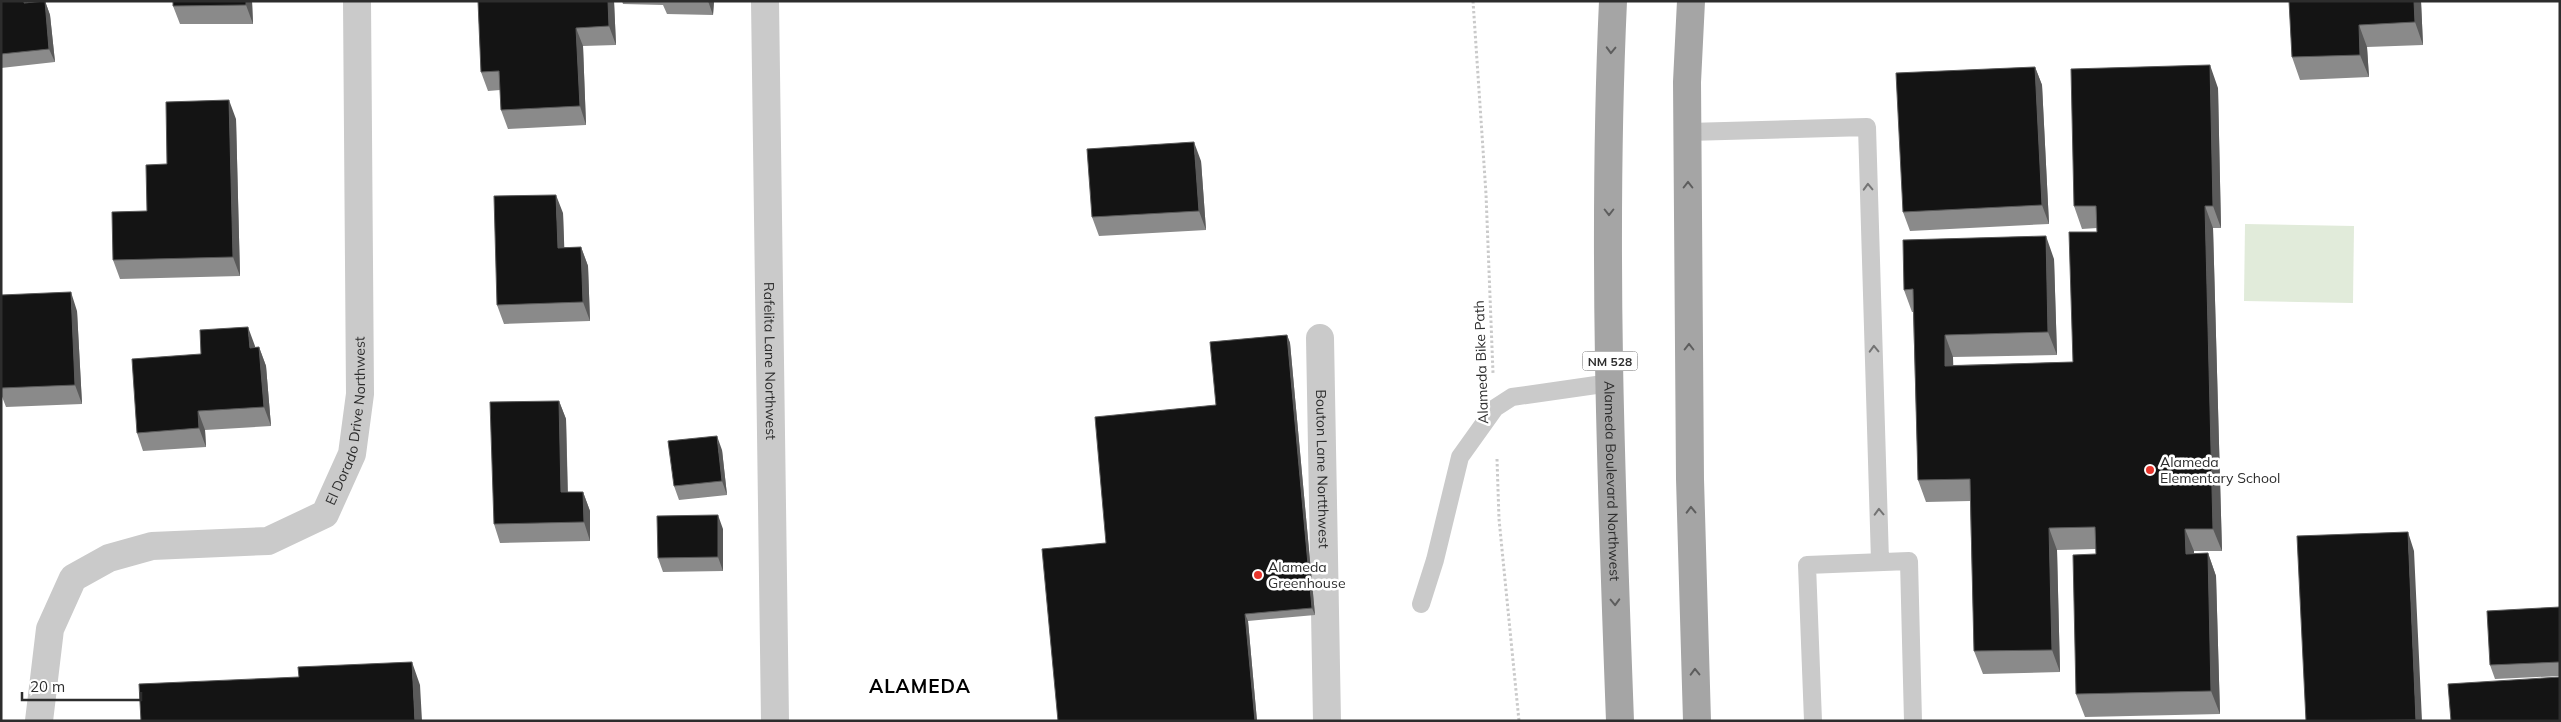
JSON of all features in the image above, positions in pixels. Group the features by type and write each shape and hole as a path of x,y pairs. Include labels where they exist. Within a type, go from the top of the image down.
{"main road":[{"name":"Alameda Boulevard Northwest","path":"1613,1 1609,86 1610,469 1620,721"},
{"path":"1690,1 1688,132 1690,479 1697,721"}],"street":[{"name":"El Dorado Drive Northwest","path":"39,721 50,629 73,578 108,558 152,546 268,541 326,514 352,454 360,394 357,1"},
{"name":"Rafelita Lane Northwest","path":"765,1 775,721"},
{"name":"Bouton Lane Nortthwest","path":"1320,338 1327,721"}],"lane":[{"path":"1688,132 1866,128 1880,560"},
{"path":"1421,604 1435,560 1460,456 1494,408 1512,397 1610,383"},
{"path":"1813,721 1807,565 1880,560 1909,561 1913,721"}],"path":[{"name":"Alameda Bike Path","path":"1473,1 1486,194 1499,519 1519,721"}],"green space":[{"path":"2245,224 2354,226 2353,303 2244,301"}],"building":[{"path":"1,1 24,1 24,3 45,1 49,49 1,54"},
{"path":"173,1 246,1 246,5 173,6"},
{"path":"478,1 608,1 609,26 576,28 580,106 501,110 499,71 481,72"},
{"path":"2289,1 2414,1 2415,22 2359,25 2360,55 2292,57"},
{"path":"2210,65 2213,206 2205,206 2213,529 2185,529 2186,554 2208,553 2211,691 2076,694 2073,555 2096,554 2095,527 2049,528 2052,650 1974,651 1970,479 1918,480 1913,289 1904,290 1903,240 2046,236 2048,332 1945,335 1945,366 2073,362 2069,232 2097,232 2096,206 2074,206 2071,69"},
{"path":"2035,67 2042,205 1903,212 1896,73"},
{"path":"229,100 233,257 113,260 112,212 147,211 146,165 167,164 166,102"},
{"path":"1194,142 1199,211 1092,217 1087,149"},
{"path":"556,195 558,248 581,247 583,302 497,305 494,196"},
{"path":"71,292 75,385 1,388 1,295"},
{"path":"248,327 250,348 259,347 264,407 198,411 199,428 137,433 132,359 201,354 200,330"},
{"path":"1287,335 1312,608 1245,614 1255,721 1058,721 1042,549 1106,543 1095,417 1216,405 1210,342"},
{"path":"559,401 561,492 583,492 584,522 494,524 490,402"},
{"path":"717,436 722,481 674,486 668,441"},
{"path":"718,515 718,557 658,558 657,516"},
{"path":"2408,532 2416,720 2306,721 2297,536"},
{"path":"2560,607 2560,662 2490,665 2487,611"},
{"path":"412,662 415,721 141,721 139,684 299,677 298,667"},
{"path":"2560,677 2560,721 2451,721 2448,684"}],"place":[{"name":"Alameda Elementary School","path":"2150,470"},
{"name":"Alameda Greenhouse","path":"1258,575"}],"district":[{"name":"ALAMEDA","path":"920,686"}]}
